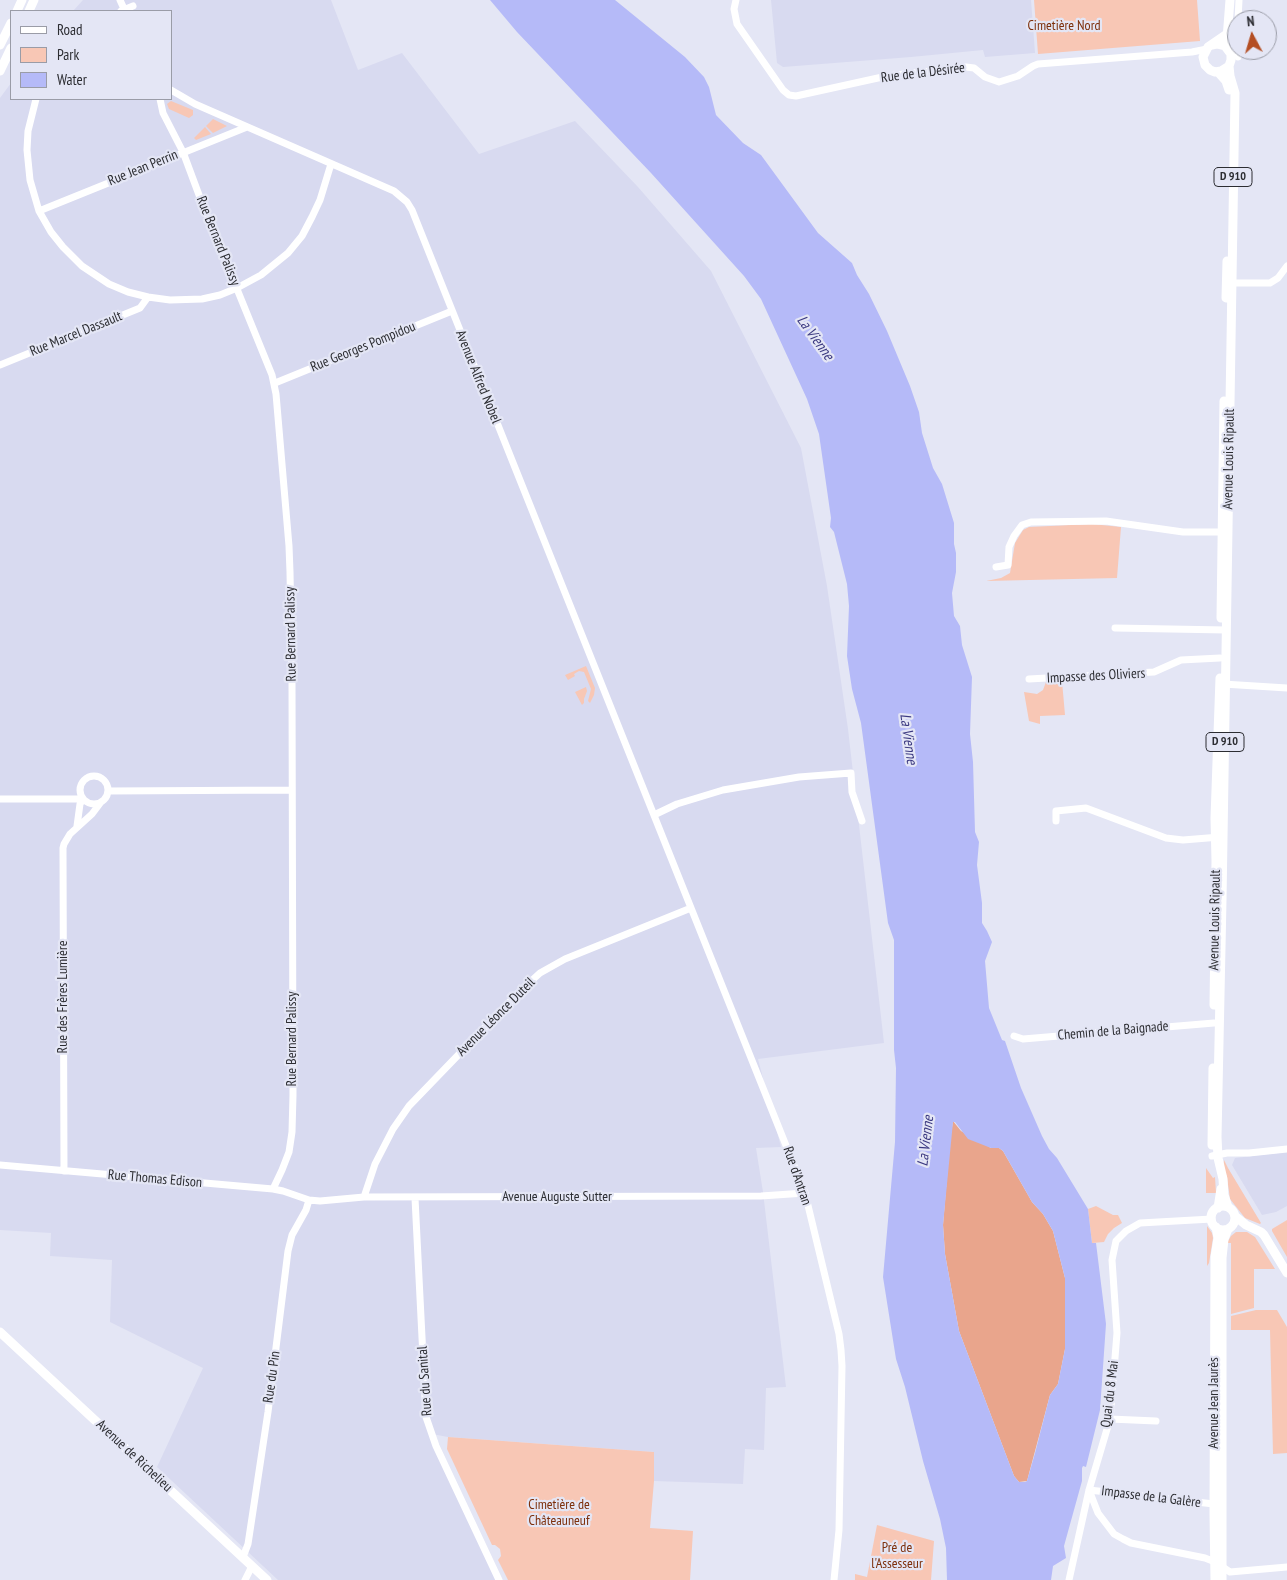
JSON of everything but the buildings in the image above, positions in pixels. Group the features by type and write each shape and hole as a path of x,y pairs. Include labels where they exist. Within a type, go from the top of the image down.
{"main road":[{"path":"0,45 10,25"},
{"path":"1227,34 1204,54 1204,63 1210,70 1218,72 1225,70 1229,66 1230,60"},
{"path":"1210,47 1221,44 1227,47"},
{"path":"0,71 10,50"},
{"name":"D 910","path":"1229,66 1235,93 1229,286"},
{"name":"D 910","path":"1218,72 1227,83 1230,93 1229,286"},
{"name":"Avenue Louis Ripault","path":"1228,1207 1224,1195 1223,1179 1215,1155 1219,837 1215,818 1223,684 1229,286"},
{"name":"Avenue Louis Ripault","path":"1223,684 1220,658 1224,630"},
{"name":"Avenue Louis Ripault","path":"1218,1208 1220,1180 1211,1132 1219,837"},
{"path":"1251,1228 1222,1230 1214,1223 1213,1212 1218,1208 1228,1207 1241,1222 1261,1232 1287,1273"},
{"path":"1230,1228 1235,1220 1235,1216"},
{"name":"Avenue Jean Jaurès","path":"1214,1223 1218,1238 1215,1258 1214,1504 1218,1564 1222,1580"},
{"name":"Avenue Jean Jaurès","path":"1215,1580 1218,1564 1222,1250 1224,1239 1230,1228"},
{"name":"Avenue de Richelieu","path":"0,1332 267,1580"}],"street":[{"name":"Rue de la Désirée","path":"736,0 734,10 737,24 783,90 789,95 796,96 888,76 966,67 974,68 985,77 999,82 1018,76 1038,64 1192,52 1210,47"},
{"path":"1192,52 1204,63"},
{"name":"Avenue Alfred Nobel","path":"172,91 195,104 394,191 407,202 412,210 646,795"},
{"path":"36,100 28,132 27,150 30,180 40,211 63,247 82,266 109,284 128,292 148,297 170,300 202,299 220,295 250,283 272,268 302,236 320,200 331,164"},
{"name":"Rue Bernard Palissy","path":"160,100 166,119 183,152 275,383 289,546 292,790 292,1132 289,1152 273,1189"},
{"name":"Rue Jean Perrin","path":"40,211 247,127"},
{"path":"1229,286 1270,283 1278,278 1287,266"},
{"name":"Rue Marcel Dassault","path":"0,365 140,308 148,297"},
{"name":"Rue Georges Pompidou","path":"275,383 452,311"},
{"path":"996,567 1008,565 1009,547 1014,536 1022,525 1031,522 1106,521 1184,532 1225,532"},
{"path":"1115,628 1224,630"},
{"name":"Impasse des Oliviers","path":"1029,679 1154,672 1181,660 1220,658"},
{"path":"1223,684 1287,688"},
{"path":"654,815 677,804 723,790 799,777 851,773 852,792 862,821"},
{"path":"89,777 98,777 107,786 108,791 101,802 89,804 80,796 80,786 89,777"},
{"path":"108,791 292,790"},
{"name":"Rue d'Antran","path":"646,795 805,1192 839,1334 841,1350 839,1530 834,1580"},
{"path":"0,799 83,799"},
{"name":"Rue des Frères Lumière","path":"77,826 80,804 83,799"},
{"name":"Rue des Frères Lumière","path":"64,1171 63,848 66,839 77,826 92,814 101,802"},
{"path":"1056,821 1056,811 1086,808 1166,838 1183,840 1219,837"},
{"name":"Avenue Léonce Duteil","path":"364,1197 375,1164 393,1129 410,1106 518,993 540,973 565,959 691,908"},
{"name":"Chemin de la Baignade","path":"1014,1036 1023,1039 1214,1023"},
{"path":"1215,1155 1287,1149"},
{"name":"Rue Thomas Edison","path":"0,1166 273,1189 309,1200"},
{"name":"Avenue Auguste Sutter","path":"309,1200 364,1197 761,1196 805,1192"},
{"name":"Rue du Sanital","path":"416,1198 426,1417 436,1446 499,1580"},
{"name":"Rue du Pin","path":"243,1557 248,1544 265,1429 289,1243 309,1200"},
{"name":"Quai du 8 Mai","path":"1069,1580 1089,1490 1110,1418 1117,1324 1112,1260 1116,1241 1120,1236 1140,1223 1214,1223"},
{"path":"1110,1418 1156,1421"},
{"path":"1089,1490 1098,1514 1114,1534 1132,1543 1218,1564 1230,1572 1287,1567"},
{"name":"Impasse de la Galère","path":"1089,1490 1214,1504"},
{"path":"245,1580 252,1566"}],"shaded area":[{"path":"83,0 331,0 358,70 402,53 479,154 575,121 638,187 711,271 801,448 827,586 848,729 884,1043 758,1059 781,1147 756,1148 786,1387 766,1388 764,1450 745,1449 743,1484 654,1481 654,1452 448,1437 432,1434 500,1580 278,1580 157,1467 203,1368 110,1322 112,1260 50,1256 51,1233 0,1230 0,98 10,84 10,100 172,100 172,10 74,10"},
{"path":"771,0 1031,0 1035,53 985,57 983,50 783,67 777,63"},
{"path":"953,1121 961,1131 991,1148 999,1148 1003,1151 1032,1202 1043,1214 1053,1231 1065,1278 1065,1349 1058,1384 1050,1395 1027,1481 1019,1482 1014,1476 959,1331 945,1254 943,1225"},
{"path":"1287,1152 1287,1206 1276,1212 1262,1215 1232,1165 1235,1158"}],"green space":[{"name":"Cimetière Nord","path":"1034,0 1197,0 1200,41 1038,54"},
{"path":"171,101 193,110 193,115 189,118 169,109 167,104"},
{"path":"213,119 227,126 213,133 206,126"},
{"path":"205,127 211,134 196,140 194,138"},
{"path":"1092,524 1121,527 1117,578 986,581 1001,578 1010,573 1015,543 1023,530 1029,527"},
{"path":"586,666 595,688 590,703 588,701 591,689 584,672 579,671 568,680 565,675"},
{"path":"1062,681 1065,715 1040,716 1040,724 1029,721 1024,692 1037,694 1043,690 1046,682"},
{"path":"586,687 587,691 582,705 575,692"},
{"path":"1224,1160 1260,1224 1245,1218 1230,1199 1227,1177 1223,1166"},
{"path":"1206,1168 1213,1178 1215,1177 1216,1193 1206,1193"},
{"path":"1096,1206 1113,1215 1118,1215 1122,1223 1108,1234 1104,1242 1092,1243 1088,1209"},
{"path":"1287,1220 1287,1257 1272,1229"},
{"path":"1207,1226 1213,1238 1207,1266"},
{"path":"1236,1232 1247,1232 1255,1237 1275,1269 1254,1269 1254,1308 1231,1314 1231,1243 1227,1243"},
{"path":"1256,1310 1277,1310 1287,1327 1287,1453 1273,1454 1270,1330 1231,1330 1231,1316"},
{"name":"Cimetière de Châteauneuf","path":"448,1437 654,1452 654,1481 650,1528 693,1531 690,1580 508,1580 498,1560 501,1556 500,1549 492,1545 447,1449"},
{"name":"Pré de l'Assesseur","path":"877,1525 934,1541 931,1580 855,1580 855,1574 867,1577"}],"water":[{"name":"La Vienne","path":"490,0 615,0 685,57 704,77 709,87 716,115 743,143 761,155 818,233 852,263 887,331 919,412 922,433 933,468 942,484 954,523 956,572 952,593 954,616 960,626 962,645 972,677 970,734 973,762 975,832 979,842 977,865 982,903 982,923 992,942 985,961 989,1008 1002,1040 1005,1041 1021,1088 1042,1136 1088,1209 1092,1243 1096,1243 1106,1324 1100,1410 1086,1467 1083,1466 1082,1468 1082,1481 1064,1546 1066,1558 1053,1566 1051,1580 947,1580 946,1548 940,1519 896,1359 883,1277 895,1142 894,940 888,923 861,723 852,689 847,656 849,606 847,584 834,532 830,527 831,518 819,434 807,399 761,299 744,276 651,173 517,32","holes":["953,1122 968,1139 991,1148 999,1148 1003,1151 1032,1202 1043,1214 1053,1231 1065,1278 1065,1349 1058,1384 1050,1395 1027,1481 1025,1482 1019,1482 1014,1476 959,1331 945,1254 943,1225"]}]}
